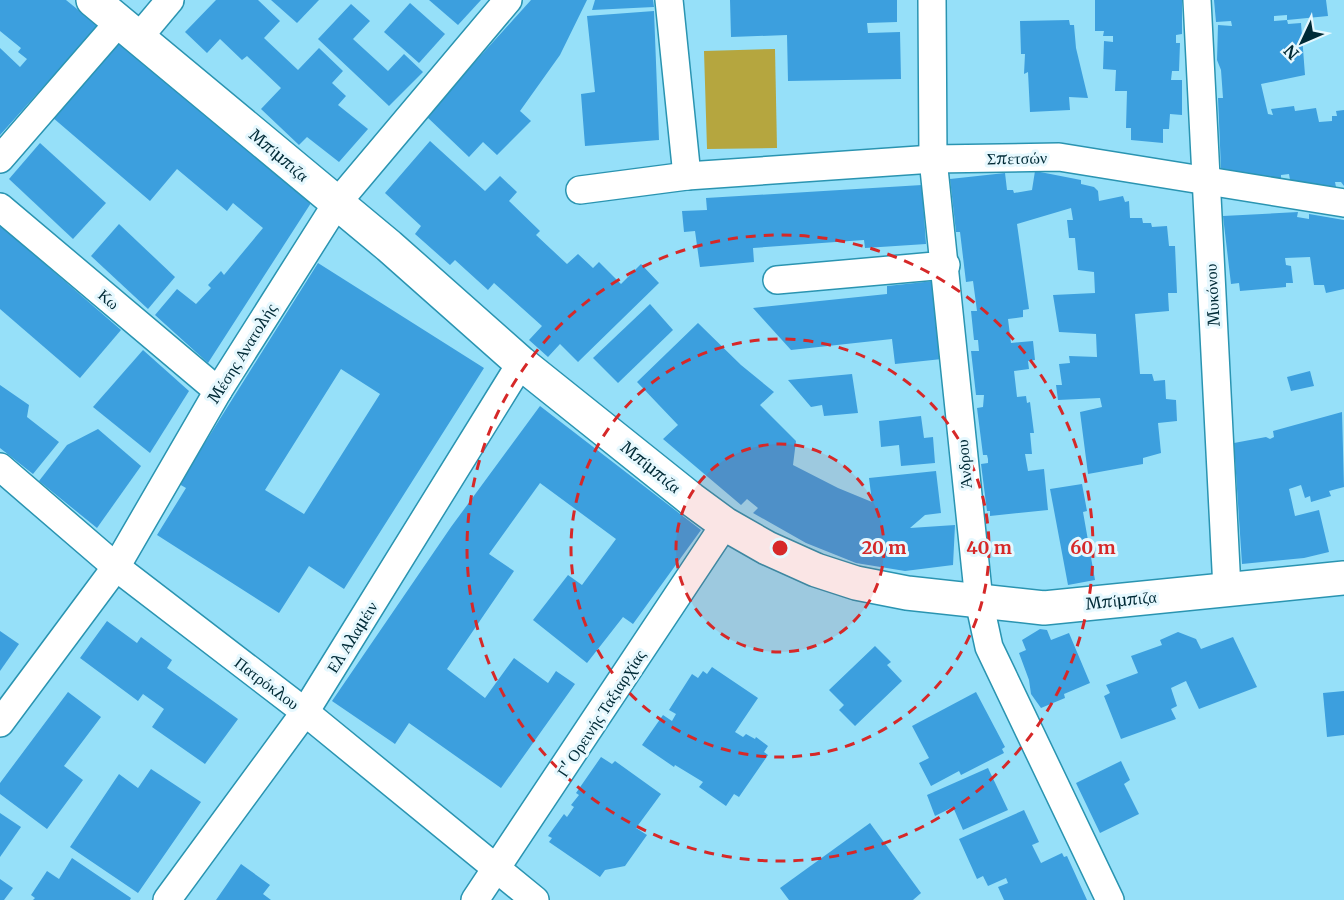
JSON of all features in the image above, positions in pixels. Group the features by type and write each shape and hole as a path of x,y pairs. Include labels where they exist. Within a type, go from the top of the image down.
{"street":[{"name":"Μπίμπιζα","path":"93,0 337,203 521,363 725,524 806,566 856,583 907,593 1044,608 1344,578"},
{"path":"0,159 129,30 170,0"},
{"name":"Μέσης Ανατολής","path":"0,723 116,567 218,392 337,203 508,0"},
{"path":"669,0 687,176"},
{"name":"Άνδρου","path":"932,0 933,159 946,265 979,601 989,647 1110,900"},
{"name":"Μυκόνου","path":"1197,0 1227,589"},
{"name":"Σπετσών","path":"580,190 687,176 933,159 1059,157 1344,203"},
{"name":"Κω","path":"0,207 218,392"},
{"path":"777,280 946,265"},
{"name":"Ελ Αλαμέιν","path":"167,900 305,712 521,363"},
{"name":"Πατρόκλου","path":"0,467 116,567 305,712 535,900"},
{"name":"Γ' Ορεινής Ταξιαρχίας","path":"475,900 725,524"}],"shaded area":[{"path":"775,49 777,148 707,149 704,51"}],"building":[{"path":"0,0 66,0 98,26 0,135 0,48 20,67 27,59 18,52 21,48 0,31"},
{"path":"216,0 258,0 280,21 264,38 298,70 319,48 343,71 332,83 346,96 338,105 368,129 339,162 307,137 299,145 261,109 281,88 247,56 242,60 220,39 207,53 185,32"},
{"path":"271,0 319,0 297,23"},
{"path":"429,0 481,0 458,25"},
{"path":"531,0 587,0 560,55 520,111 531,121 497,155 483,142 469,157 426,116"},
{"path":"595,0 653,0 654,7 592,10"},
{"path":"730,0 897,0 897,22 867,23 868,33 900,32 901,79 788,81 787,35 731,37"},
{"path":"1095,0 1182,0 1182,34 1176,35 1176,43 1180,43 1179,71 1172,71 1171,80 1182,80 1182,115 1170,114 1169,129 1163,129 1163,143 1131,140 1131,128 1126,128 1127,91 1115,91 1116,70 1103,69 1104,41 1113,42 1113,36 1103,36 1104,31 1095,31"},
{"path":"1214,0 1326,0 1328,16 1287,20 1288,24 1301,23 1305,75 1261,84 1268,114 1273,115 1271,109 1294,106 1295,111 1316,108 1319,122 1332,121 1332,116 1337,116 1336,111 1344,110 1344,186 1341,182 1335,182 1336,187 1290,180 1289,174 1281,175 1281,179 1221,169 1218,98 1223,98 1221,70 1217,60 1218,25 1232,26 1231,21 1216,22","holes":["1287,15 1287,20 1274,21 1274,16"]},
{"path":"410,3 445,34 419,63 384,32"},
{"path":"351,4 370,21 353,39 388,71 404,54 423,72 389,106 318,39"},
{"path":"654,11 659,140 585,146 581,94 595,92 587,16"},
{"path":"1069,20 1070,25 1074,25 1076,48 1088,98 1069,97 1070,110 1030,112 1028,72 1024,74 1025,54 1021,54 1020,21"},
{"path":"120,38 311,203 208,363 155,315 177,289 196,304 211,288 208,285 221,271 224,275 263,228 233,203 227,211 177,169 150,201 52,117"},
{"path":"430,141 485,191 500,176 517,192 509,201 540,231 536,235 567,264 578,254 593,268 599,262 621,284 641,264 659,283 578,362 560,344 548,357 529,340 542,326 494,283 488,290 455,260 450,265 415,234 421,226 385,193"},
{"path":"40,143 106,203 73,239 9,179"},
{"path":"1035,171 1081,180 1081,184 1094,187 1098,191 1099,201 1123,196 1125,202 1129,201 1130,218 1142,218 1143,223 1151,223 1152,227 1167,226 1169,246 1175,246 1177,293 1168,293 1169,311 1135,314 1140,374 1152,374 1154,381 1165,380 1166,399 1176,400 1177,421 1158,423 1161,453 1143,458 1143,464 1088,474 1080,412 1102,407 1100,398 1058,400 1056,385 1062,385 1059,364 1070,363 1069,356 1097,357 1096,334 1059,332 1053,295 1095,293 1094,272 1078,270 1075,238 1069,238 1067,220 1073,220 1071,208 1017,224 1029,309 1023,310 1023,317 1008,319 1011,343 1033,341 1035,360 1028,361 1029,369 1014,371 1017,397 1026,396 1027,403 1030,402 1034,433 1030,433 1032,454 1025,454 1028,471 1044,469 1048,510 990,516 990,511 987,511 981,464 988,463 988,459 987,455 983,455 977,408 983,407 984,395 976,395 971,351 979,351 978,340 974,340 971,311 977,311 973,281 966,282 960,232 956,232 950,179 1005,173 1007,190 1013,190 1014,193 1032,190"},
{"path":"922,185 926,244 865,248 864,240 753,248 754,262 700,267 695,231 684,232 682,211 707,210 706,198"},
{"path":"1298,212 1297,217 1309,219 1309,214 1344,220 1344,289 1326,293 1324,285 1314,285 1310,257 1285,258 1286,265 1291,266 1293,283 1286,283 1286,287 1240,291 1239,283 1231,284 1223,216"},
{"path":"119,224 175,277 148,309 91,256"},
{"path":"0,225 121,330 80,378 0,309"},
{"path":"318,263 484,368 344,589 309,566 279,613 157,535 186,488 179,484","holes":["341,369 380,394 304,514 265,490"]},
{"path":"934,281 942,359 895,364 892,339 791,350 753,308 887,294 887,286"},
{"path":"650,304 673,330 618,383 593,358"},
{"path":"698,323 741,365 774,392 760,405 796,441 793,465 872,502 869,478 936,471 941,513 925,515 910,528 955,525 953,565 905,571 856,563 806,543 753,513 758,508 747,499 741,505 663,439 678,425 637,382"},
{"path":"143,350 189,391 150,453 93,407"},
{"path":"1310,371 1314,386 1291,391 1287,377"},
{"path":"852,374 858,413 824,416 822,405 811,407 788,380"},
{"path":"0,385 29,405 27,417 59,442 33,474 0,448"},
{"path":"540,406 701,530 633,624 623,617 587,663 533,620 568,575 582,585 616,539 540,483 489,554 514,571 447,669 485,698 514,658 548,683 556,671 575,684 501,788 409,723 395,744 332,701 451,527"},
{"path":"1342,412 1344,487 1329,491 1331,496 1311,502 1310,496 1305,498 1301,485 1289,489 1295,516 1319,510 1329,552 1304,558 1242,564 1234,443 1266,437 1270,439 1274,437 1273,431"},
{"path":"921,416 924,438 933,437 935,463 901,466 899,445 881,447 879,421"},
{"path":"98,429 141,466 97,528 39,481 67,445"},
{"path":"1082,484 1087,511 1083,512 1095,580 1068,585 1050,489"},
{"path":"107,621 137,643 141,637 172,660 167,668 238,719 205,764 152,727 164,709 143,694 138,701 80,658"},
{"path":"1040,629 1047,630 1051,640 1069,633 1090,683 1064,694 1065,698 1041,708 1031,694 1029,680 1019,653 1026,650 1022,640"},
{"path":"0,631 19,644 0,671"},
{"path":"1178,632 1196,639 1201,649 1233,637 1257,687 1199,709 1186,681 1171,688 1177,706 1171,709 1176,719 1121,739 1104,696 1110,693 1106,685 1138,673 1131,656 1162,645 1160,640"},
{"path":"875,646 891,662 887,665 902,681 855,726 839,710 844,705 829,690"},
{"path":"712,667 758,698 735,732 743,737 746,734 755,739 756,737 768,746 764,752 768,755 739,797 734,794 726,806 699,787 703,782 675,765 674,767 642,745 663,715 672,721 676,714 669,710 692,674 698,678 703,671 707,674"},
{"path":"1344,691 1344,735 1327,737 1323,693"},
{"path":"68,692 101,717 64,766 83,780 47,829 0,794 0,783"},
{"path":"976,692 1005,747 1002,749 1004,753 961,775 959,771 931,786 919,763 929,758 912,726"},
{"path":"601,757 612,764 615,761 661,794 636,828 647,835 625,866 605,870 600,877 549,842 552,838 548,836 564,814 567,817 574,807 571,805 579,795 576,793"},
{"path":"1121,761 1130,780 1124,784 1139,814 1100,833 1076,783"},
{"path":"988,768 1008,810 963,830 953,807 935,816 927,795"},
{"path":"151,769 201,802 138,893 70,847 119,774 138,788"},
{"path":"1024,810 1039,842 1032,845 1041,863 1062,853 1064,857 1067,856 1087,900 1004,900 998,887 1008,883 1006,878 988,886 983,876 977,879 959,839"},
{"path":"0,813 21,827 0,857"},
{"path":"870,823 921,893 913,900 789,900 780,888"},
{"path":"72,858 131,898 130,900 33,900 35,898 31,895 47,871 59,879"},
{"path":"241,864 270,885 263,894 271,900 216,900"},
{"path":"0,879 13,888 4,900 0,900"}]}
